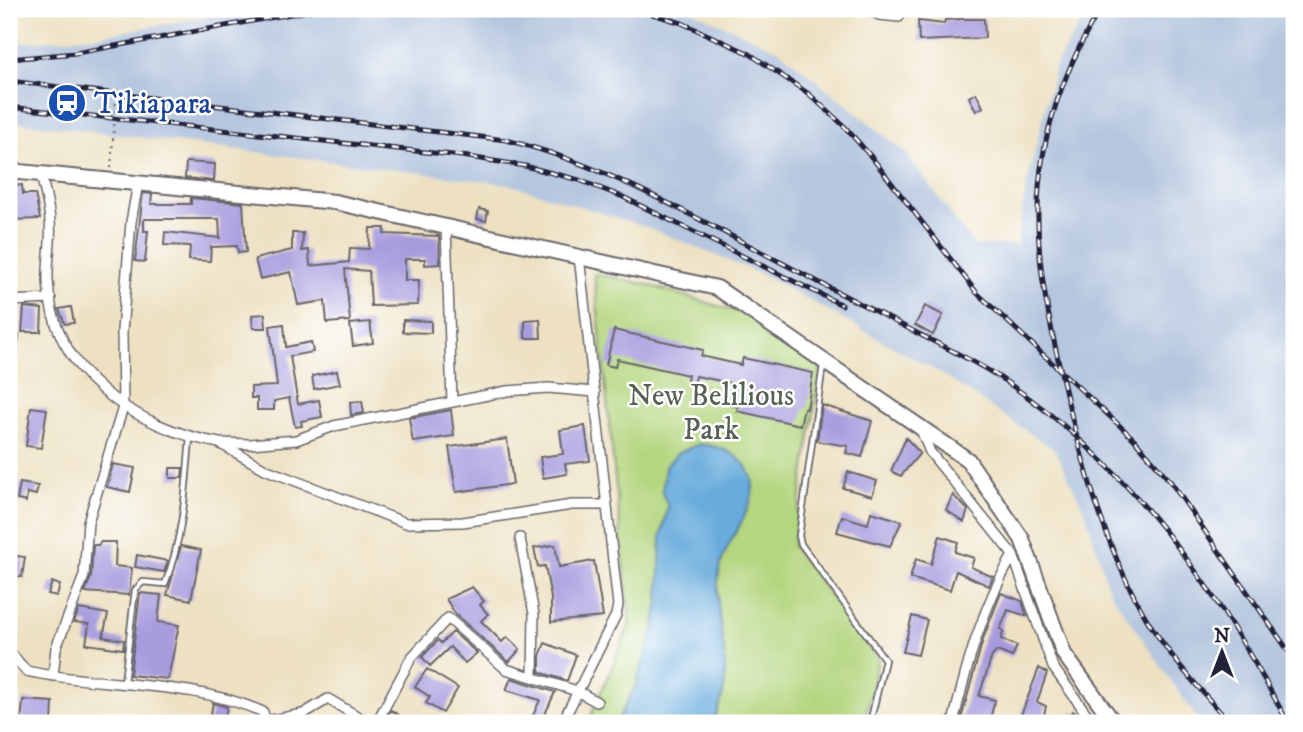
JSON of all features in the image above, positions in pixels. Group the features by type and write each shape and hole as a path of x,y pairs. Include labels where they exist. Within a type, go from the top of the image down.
{"main road":[{"path":"9,171 335,202 717,288 968,460 1022,538 1064,654 1114,723"}],"street":[{"path":"867,9 879,15 899,16"},
{"path":"41,174 50,220 48,280 62,335 79,363 103,393 145,420 190,438 250,444 296,440 334,426 452,401 548,388 595,392"},
{"path":"53,676 56,648 84,576 88,522 123,407 122,331 130,236 138,183"},
{"path":"446,227 452,401"},
{"path":"562,723 618,605 579,256"},
{"path":"9,301 51,299"},
{"path":"919,426 930,452 1013,555 1053,667 1093,723"},
{"path":"219,443 267,470 406,523 463,522 572,505 607,505"},
{"path":"520,538 534,614 533,676"},
{"path":"953,723 980,622 994,588 1013,555"},
{"path":"9,651 26,671 124,682 239,702 262,712 266,722 303,714 328,699 362,719 373,722 379,718 411,658 448,618 506,669 577,691 597,702"}],"lane":[{"path":"64,9 73,12 81,9"},
{"path":"824,361 799,536 801,544 885,660 870,723"},
{"path":"124,682 135,590 143,582 165,584 169,573 180,528 190,438"}],"path":[{"path":"110,180 117,85"}],"shaded area":[{"path":"253,9 688,9 779,50 905,152 974,245 1017,245 1026,187 1055,66 1089,9 1294,9 1294,723 1200,723 1109,590 1085,511 1055,450 940,373 766,276 646,227 508,184 9,121 9,44 97,36"}],"green space":[{"name":"New Belilious Park","path":"594,274 645,284 768,321 821,366 793,546 878,660 864,723 588,723 630,624"}],"water":[{"path":"699,444 722,449 736,456 747,468 753,485 748,507 722,560 719,576 725,672 721,701 713,723 616,723 635,687 654,629 659,601 661,537 668,506 662,493 665,466 678,453"}],"building":[{"path":"984,19 985,38 919,41 918,21 944,24 945,20"},
{"path":"976,93 983,107 976,111 969,97"},
{"path":"186,162 215,164 214,181 185,178"},
{"path":"22,185 23,194 35,194 40,219 9,220 9,186"},
{"path":"143,193 152,194 151,204 191,204 191,198 243,203 246,252 238,253 237,246 211,247 210,261 189,260 190,246 164,245 165,232 220,238 219,219 144,219 144,231 148,231 145,262 135,261"},
{"path":"479,209 488,211 486,221 477,219"},
{"path":"370,228 385,228 384,234 439,236 440,264 425,265 425,259 405,259 405,280 419,280 418,305 371,306 369,271 345,269 350,321 327,323 325,301 298,305 291,272 260,279 255,259 292,250 292,233 303,233 302,251 309,250 310,266 349,262 350,248 369,249"},
{"path":"925,306 943,315 933,335 915,325"},
{"path":"24,307 42,309 41,332 22,332"},
{"path":"71,307 74,323 65,324 59,309"},
{"path":"265,314 266,328 253,328 252,315"},
{"path":"540,319 541,338 525,338 525,320"},
{"path":"403,320 431,321 431,333 403,332"},
{"path":"370,322 373,343 353,346 350,324"},
{"path":"284,324 286,347 311,342 313,352 290,356 298,404 319,400 322,417 301,421 302,426 295,427 289,398 274,401 274,410 257,410 257,398 251,398 251,387 277,386 270,326"},
{"path":"614,330 703,350 701,356 741,365 743,358 813,373 807,409 804,408 800,425 737,411 738,407 731,405 735,384 696,376 694,384 687,382 688,375 617,359 615,367 606,365"},
{"path":"9,334 19,335 17,352 9,352"},
{"path":"337,371 340,384 314,389 312,376"},
{"path":"362,401 364,413 351,415 350,402"},
{"path":"822,405 872,421 862,457 846,453 848,446 817,441"},
{"path":"31,407 47,409 41,448 26,446"},
{"path":"451,410 454,436 413,442 409,418"},
{"path":"585,426 590,461 565,464 567,474 543,478 540,457 563,454 560,430"},
{"path":"906,438 920,453 901,476 891,471"},
{"path":"507,439 513,484 456,492 449,447"},
{"path":"113,464 135,468 130,492 107,487"},
{"path":"170,468 183,468 182,478 170,478"},
{"path":"848,472 877,481 872,496 843,488"},
{"path":"20,483 38,486 36,495 27,493 26,502 17,500"},
{"path":"953,495 968,510 964,522 946,510"},
{"path":"871,512 902,521 890,546 837,532 842,516 868,524"},
{"path":"940,536 958,542 955,552 974,558 971,567 993,577 989,586 956,571 950,590 910,578 916,559 931,564"},
{"path":"100,542 116,542 115,566 132,568 129,595 85,592 91,577 93,545 99,545"},
{"path":"555,545 559,567 594,561 603,617 551,622 551,598 545,566 538,567 534,548"},
{"path":"181,546 201,550 191,600 167,595"},
{"path":"9,555 25,557 22,577 9,575"},
{"path":"137,555 168,561 164,572 135,567"},
{"path":"52,582 60,585 57,596 48,594"},
{"path":"472,587 484,601 480,605 488,614 481,621 502,642 507,637 520,649 509,662 456,615 446,599"},
{"path":"140,593 161,595 158,622 179,625 168,679 130,675"},
{"path":"1001,593 1022,601 1027,616 1008,610 1000,629 1004,631 1001,639 1017,646 1012,657 997,651 992,656 979,696 995,700 989,723 960,723 983,639"},
{"path":"79,609 108,614 103,637 124,640 123,649 86,644 89,624 74,622"},
{"path":"912,616 927,620 918,655 903,652"},
{"path":"453,632 477,653 465,663 450,647 430,666 422,657 438,640 441,643"},
{"path":"545,643 576,655 567,681 540,672 540,656"},
{"path":"1039,668 1047,673 1037,702 1046,706 1044,715 1039,723 1018,723"},
{"path":"427,669 458,688 443,713 426,703 430,697 415,687"},
{"path":"511,678 555,692 541,723 531,720 540,700 506,690"},
{"path":"23,700 53,702 52,723 21,723"},
{"path":"213,703 227,707 224,723 209,723"},
{"path":"391,710 411,723 384,723"},
{"path":"1073,711 1085,723 1064,723"}],"railway":[{"path":"9,59 76,53 319,9"},
{"path":"636,9 682,23 750,54 809,94 844,126 873,159 977,293 1134,439 1170,481 1294,659"},
{"path":"1100,9 1065,80 1052,117 1043,156 1038,218 1039,249 1048,311 1082,456 1117,561 1142,611 1161,641 1230,723"},
{"path":"9,81 506,140 579,163 684,211 973,361 1050,415 1093,452 1168,534 1232,625 1288,723"},
{"path":"9,107 462,156 525,166 579,180 623,197 842,305"}],"place":[{"name":"Tikiapara","path":"67,103"}]}
